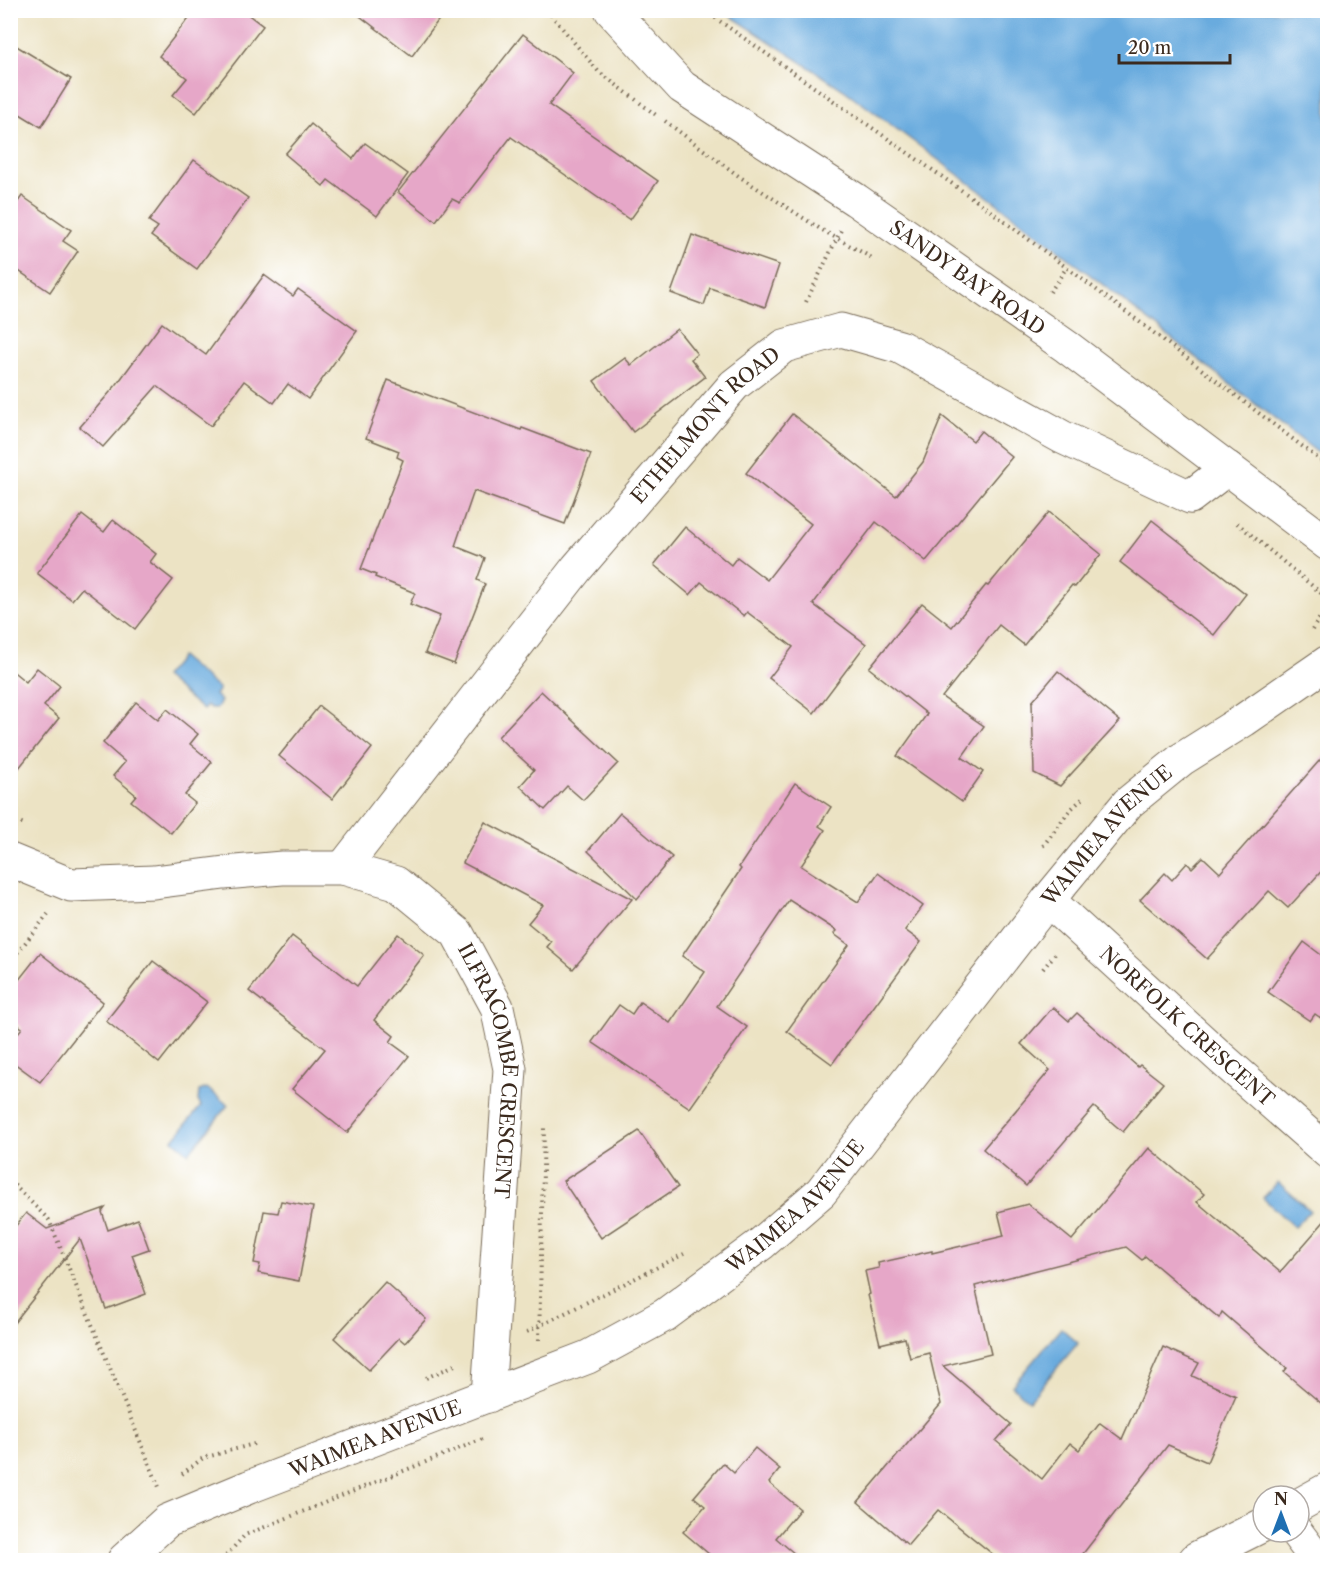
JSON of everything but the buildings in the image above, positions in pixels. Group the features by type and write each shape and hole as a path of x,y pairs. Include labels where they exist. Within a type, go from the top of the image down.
{"street":[{"name":"SANDY BAY ROAD","path":"611,10 682,87 856,200 1067,347 1328,544"},
{"name":"ETHELMONT ROAD","path":"344,868 577,568 734,385 784,346 842,330 900,347 1062,437 1190,497 1228,468"},
{"name":"WAIMEA AVENUE","path":"124,1560 167,1521 249,1487 588,1357 665,1316 761,1244 821,1192 1048,900 1128,803 1182,759 1244,720 1328,662"},
{"name":"ILFRACOMBE CRESCENT","path":"10,860 71,885 154,882 282,868 344,868 396,883 457,933 497,1007 510,1069 488,1396"},
{"name":"NORFOLK CRESCENT","path":"1048,900 1328,1152"},
{"path":"1311,1498 1328,1489"},
{"path":"1195,1560 1251,1531"},
{"path":"1305,1544 1317,1560"}],"path":[{"path":"706,10 981,204 1328,466"},
{"path":"1310,634 1328,605"},
{"path":"1041,848 1070,810 1085,796"},
{"path":"10,818 30,827"},
{"path":"10,962 71,885"},
{"path":"10,1181 50,1220 160,1490 168,1484"},
{"path":"417,1382 492,1349 688,1251"},
{"path":"177,1477 203,1458 258,1443"}],"water":[{"path":"723,11 1327,11 1327,460 1034,231 844,90"},
{"path":"181,657 219,689 215,695 221,701 217,708 207,705 203,710 164,677"},
{"path":"207,1088 228,1105 189,1153 173,1140 201,1106 198,1101 199,1091"},
{"path":"1278,1182 1310,1211 1294,1227 1263,1198"},
{"path":"1061,1328 1078,1343 1029,1401 1012,1386"}]}
